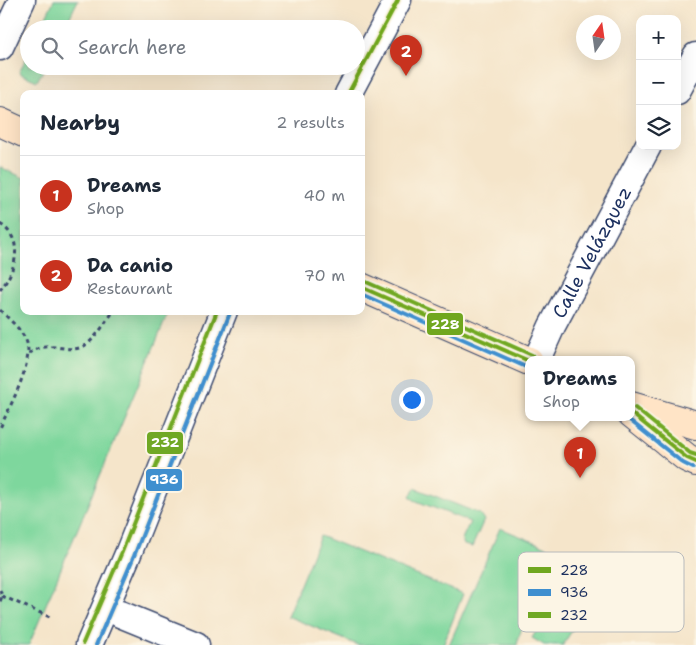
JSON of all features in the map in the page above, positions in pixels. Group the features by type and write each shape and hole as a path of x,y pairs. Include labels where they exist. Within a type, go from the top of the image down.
{"street":[{"path":"0,47 22,0"},
{"path":"365,62 398,0"},
{"path":"681,84 696,56"},
{"path":"350,90 358,75"},
{"path":"0,122 20,131"},
{"name":"Calle Velázquez","path":"538,356 552,326 646,150"},
{"path":"365,289 525,359"},
{"path":"89,645 128,554 222,315"},
{"path":"635,407 696,425"},
{"path":"635,416 687,458 696,462"},
{"path":"120,614 196,645"}],"path":[{"path":"0,224 10,232 14,238 16,248 11,270 0,290"},
{"path":"0,310 15,325 26,342 28,355 18,388 0,428"},
{"path":"28,355 41,348 76,349 84,347 111,315"},
{"path":"0,590 2,596 0,602"},
{"path":"2,596 52,618"}],"green space":[{"path":"54,0 78,0 68,20 44,20"},
{"path":"24,75 41,75 37,81"},
{"path":"0,167 20,176 20,315 167,315 29,645 0,645"},
{"path":"415,488 480,514 484,520 472,547 464,545 462,539 470,522 414,500 410,496"},
{"path":"500,528 559,552 518,552 518,632 521,632 517,645 449,645"},
{"path":"320,536 463,594 443,645 358,645 287,616"},
{"path":"536,632 571,632 563,645 544,645 532,638"}],"transit line":[{"name":"228","path":"365,62 398,0"},
{"name":"228","path":"350,90 358,75"},
{"name":"232","path":"365,281 532,355"},
{"name":"228","path":"365,289 525,359"},
{"name":"936","path":"365,296 525,367"},
{"name":"232","path":"83,643 122,552 215,315"},
{"name":"936","path":"96,645 134,556 229,315"},
{"name":"232","path":"635,408 690,453 696,455"},
{"name":"228","path":"635,416 687,458 696,462"},
{"name":"936","path":"631,421 683,463 693,468"}],"place":[{"name":"Da canio","path":"406,76"},
{"name":"Dreams","path":"580,478"}]}
